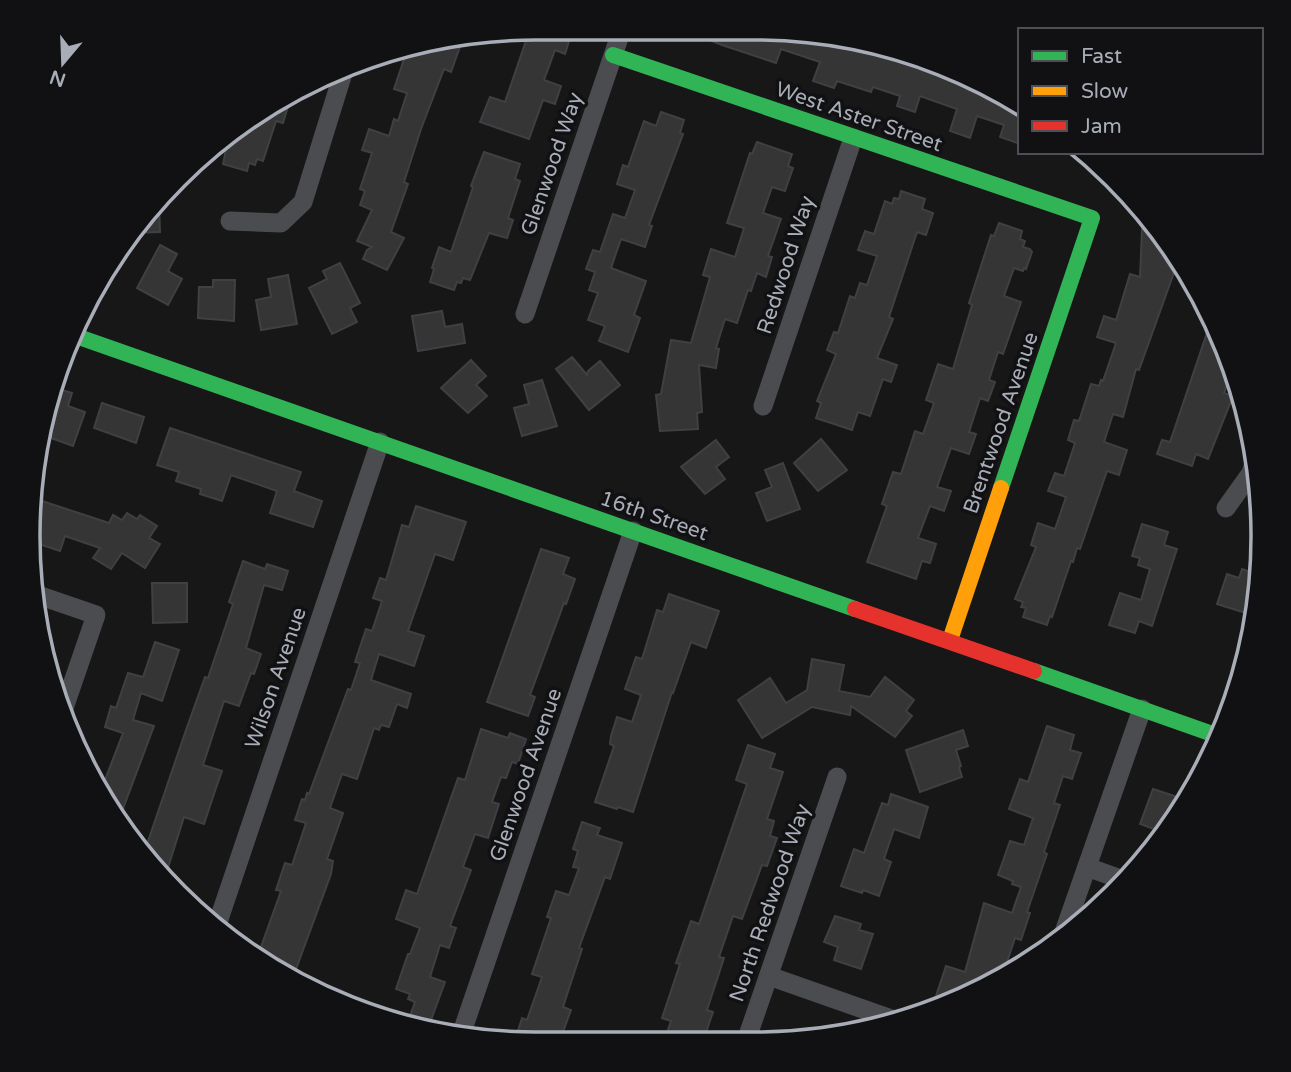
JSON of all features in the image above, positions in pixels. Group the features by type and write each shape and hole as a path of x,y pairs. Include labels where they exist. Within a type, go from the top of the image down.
{"main road":[{"name":"West Aster Street","path":"613,55 1092,218"},
{"name":"Brentwood Avenue","path":"950,640 1092,218"},
{"name":"16th Street","path":"82,338 1210,733"}],"street":[{"name":"Glenwood Way","path":"525,313 618,40"},
{"path":"230,221 281,223 303,202 341,80"},
{"name":"Redwood Way","path":"763,406 853,138"},
{"name":"Wilson Avenue","path":"219,917 380,442"},
{"path":"1226,508 1248,478"},
{"name":"Glenwood Avenue","path":"464,1027 633,531"},
{"path":"44,597 96,615 68,697"},
{"path":"1068,920 1142,709"},
{"name":"North Redwood Way","path":"750,1032 837,777"},
{"path":"1087,867 1115,877"},
{"path":"769,976 881,1015"}],"building":[{"path":"526,40 569,40 565,54 555,50 544,80 561,86 555,104 543,100 529,139 480,122 490,97 505,102"},
{"path":"710,40 820,44 883,57 914,67 974,91 1018,116 1018,143 1000,137 1004,125 977,116 970,138 950,131 957,109 920,96 915,112 897,106 900,96 873,87 871,92 837,81 834,88 813,81 820,62 781,49 776,63"},
{"path":"460,46 451,72 444,69 421,129 404,182 408,184 391,232 404,238 387,270 363,259 367,250 372,247 357,241 372,210 360,205 365,191 360,189 372,153 362,150 369,129 389,136 394,119 398,121 407,93 394,89 404,58"},
{"path":"288,107 283,123 276,121 263,161 257,159 255,165 249,163 247,171 223,164 226,149"},
{"path":"661,112 684,120 680,133 683,134 649,225 652,226 645,247 621,239 611,268 646,281 634,315 640,318 628,352 599,341 605,326 588,320 598,293 589,290 595,272 586,269 593,250 600,252 613,214 625,218 635,190 617,184 623,165 628,167 644,121 656,126"},
{"path":"757,142 792,154 788,166 793,168 785,191 772,187 763,213 781,219 768,256 772,257 766,277 757,273 737,323 725,319 716,348 719,349 716,368 699,365 702,412 697,413 698,429 660,431 656,395 661,394 671,340 691,343 710,277 703,275 711,249 735,257 744,228 727,223 750,153 752,154"},
{"path":"484,152 520,164 515,179 520,181 508,218 513,220 507,238 489,233 470,280 463,278 461,283 457,282 454,290 430,282 434,269 432,268 439,247 451,252"},
{"path":"901,191 925,199 922,209 933,213 926,235 917,232 889,317 893,319 877,358 897,365 891,382 883,379 870,416 858,412 852,430 816,418 821,403 817,401 836,354 827,350 834,332 838,333 850,296 855,298 860,283 867,285 877,256 858,250 865,231 874,234 885,201 892,204 894,198 899,199"},
{"path":"159,214 160,232 144,233"},
{"path":"999,223 1022,231 1020,239 1025,241 1023,247 1032,252 1026,269 1023,271 1014,268 1004,296 1021,302 1003,354 998,352 989,380 995,382 988,401 980,398 969,432 976,434 969,454 951,448 937,487 951,491 944,511 930,506 918,538 936,544 930,563 922,561 916,579 867,562 887,506 882,504 893,472 901,474 915,431 923,434 934,403 926,400 938,364 953,369 972,305 969,303 991,235 994,236"},
{"path":"1142,229 1144,229 1174,272 1139,370 1136,369 1123,417 1113,414 1104,442 1127,450 1119,475 1107,471 1080,549 1077,548 1073,562 1071,561 1047,625 1023,617 1026,608 1021,607 1023,602 1015,599 1036,547 1031,545 1038,523 1055,529 1066,497 1048,491 1055,473 1064,476 1075,443 1068,440 1074,420 1079,421 1091,384 1099,386 1101,380 1103,381 1116,343 1097,337 1104,316 1116,320 1130,274 1140,277"},
{"path":"160,245 177,254 168,271 182,279 168,305 137,288"},
{"path":"340,263 360,303 350,308 357,322 332,334 309,288 327,279 323,271"},
{"path":"288,275 297,324 261,330 256,300 271,297 268,279"},
{"path":"213,280 235,280 234,321 198,318 199,287 213,287"},
{"path":"442,311 445,327 462,324 465,343 418,351 412,316"},
{"path":"1207,333 1227,386 1224,393 1230,395 1231,400 1208,459 1196,454 1192,466 1157,454 1162,440 1170,442"},
{"path":"572,357 587,375 600,361 620,385 589,410 556,369"},
{"path":"471,360 486,376 476,385 487,396 468,413 441,388"},
{"path":"542,380 557,426 522,436 514,408 529,404 524,385"},
{"path":"63,390 72,393 68,406 85,412 73,446 50,438"},
{"path":"102,403 144,417 136,443 94,428"},
{"path":"170,428 301,472 294,491 322,501 313,527 270,513 277,491 231,475 222,501 200,494 201,489 176,481 179,472 157,465"},
{"path":"821,439 847,470 818,491 794,463"},
{"path":"716,440 729,457 716,467 725,479 705,494 681,467"},
{"path":"783,463 800,509 767,521 756,493 772,487 765,470"},
{"path":"41,501 109,523 113,515 122,520 127,513 137,519 140,515 157,526 149,538 160,544 145,568 122,553 111,569 93,558 100,548 65,536 60,551 40,544"},
{"path":"416,506 466,522 453,560 435,554 408,631 424,636 414,666 379,654 371,680 411,694 407,708 397,704 389,727 381,725 379,730 374,728 357,779 342,774 330,808 343,813 327,859 333,861 331,874 296,969 261,948 281,891 276,890 285,863 292,865 306,823 295,820 302,799 305,800 307,793 309,794 348,689 351,690 360,663 355,662 366,629 372,631 382,601 373,598 380,578 386,580 402,525 409,527"},
{"path":"1142,524 1168,532 1164,545 1177,549 1152,626 1139,621 1135,633 1109,625 1120,593 1141,600 1150,569 1138,565 1140,558 1132,556"},
{"path":"541,549 569,558 563,574 575,579 530,695 535,697 528,716 487,702"},
{"path":"243,561 265,569 267,564 288,571 282,590 264,585 246,648 261,654 239,706 224,701 203,765 222,771 204,824 184,817 168,868 147,843 205,677 208,678 233,604 229,602"},
{"path":"1242,569 1250,572 1245,613 1217,604 1227,574 1239,578"},
{"path":"152,583 187,583 187,622 153,623"},
{"path":"669,594 719,611 706,648 691,642 633,812 618,807 617,809 595,802 614,746 610,744 617,717 632,722 641,695 625,689 636,657 642,659 657,610 663,612"},
{"path":"155,642 179,650 162,701 141,693 133,720 154,726 123,809 105,780 123,733 105,727 111,706 116,708 128,673 143,677"},
{"path":"812,659 844,665 839,691 870,697 885,677 914,700 906,711 912,716 895,737 851,706 850,715 812,707 762,738 738,700 770,678 786,703 807,690"},
{"path":"1047,726 1074,735 1070,750 1081,753 1072,779 1063,776 1054,803 1060,805 1044,852 1047,854 1027,912 1030,913 1021,940 1015,938 1007,963 974,981 936,996 946,966 965,972 984,903 1012,913 1021,887 998,875 1010,841 1024,845 1033,818 1009,809 1020,779 1028,782"},
{"path":"481,729 508,738 510,733 526,739 518,764 512,762 506,778 501,777 492,802 499,804 488,838 475,834 463,867 471,870 450,926 456,928 449,948 440,945 430,977 445,982 431,1020 410,1015 415,1002 408,999 410,994 396,989 420,928 396,919 406,890 417,894 458,778 465,780"},
{"path":"963,730 968,746 956,750 962,777 920,792 906,750"},
{"path":"748,745 775,754 770,768 783,772 767,819 774,821 770,836 777,838 767,866 762,865 742,919 733,916 719,957 724,958 707,1010 713,1012 706,1032 667,1032 671,1021 662,1018 680,964 676,963 691,921 699,924 747,784 736,780"},
{"path":"1153,789 1176,796 1154,829 1140,824"},
{"path":"891,794 928,807 919,838 894,829 884,859 891,862 879,896 841,886 854,849 864,853 882,803 888,805"},
{"path":"582,822 600,828 597,835 622,843 610,879 605,877 579,948 582,949 563,1007 571,1010 563,1032 518,1031 522,1018 527,1020 542,977 532,974 551,918 547,917 556,891 569,895 579,868 573,867 578,851 573,849"},
{"path":"835,916 861,924 859,930 873,934 861,969 834,960 838,947 824,942"}],"traffic: fast":[{"path":"613,55 1092,218 1001,488"},
{"path":"82,338 855,609"},
{"path":"1034,671 1210,733"}],"traffic: slow":[{"path":"950,640 1001,488"}],"traffic: jam":[{"path":"855,609 1034,671"}]}
